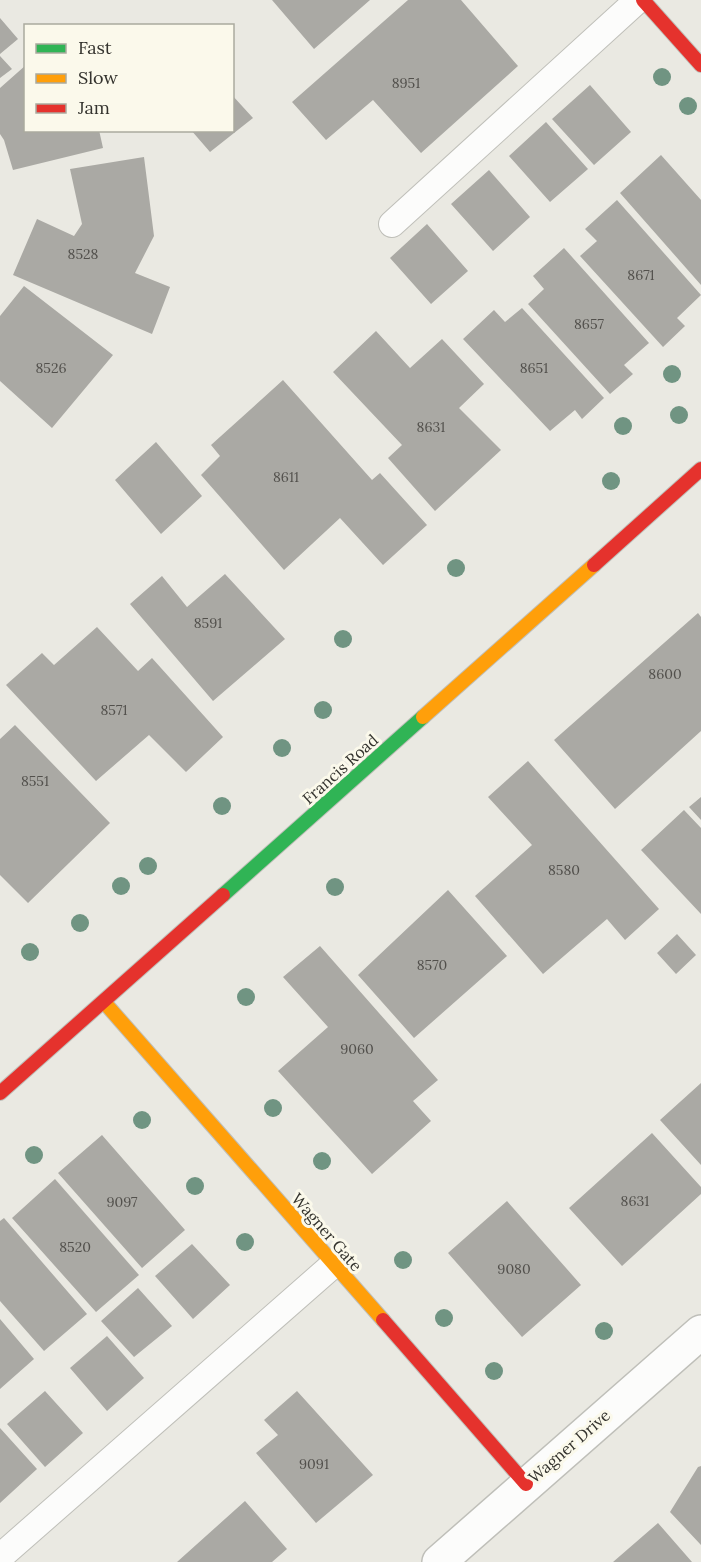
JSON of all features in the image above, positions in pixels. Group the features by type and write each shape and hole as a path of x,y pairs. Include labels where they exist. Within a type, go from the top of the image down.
{"street":[{"path":"643,0 701,65"},
{"name":"Francis Road","path":"0,1093 701,469"},
{"name":"Wagner Gate","path":"104,1002 526,1484"},
{"name":"Wagner Drive","path":"439,1562 701,1332"}],"lane":[{"path":"392,224 638,0"},
{"path":"0,1557 333,1265"}],"building":[{"path":"272,0 370,0 314,49"},
{"path":"408,0 461,0 518,66 421,153 373,100 326,140 292,102"},
{"path":"0,18 18,39 0,54"},
{"path":"0,56 12,69 0,78"},
{"path":"24,67 24,132 99,132 103,148 13,170 0,134 0,88"},
{"path":"590,85 631,132 594,165 552,119"},
{"path":"234,97 253,118 210,152 193,132 234,132"},
{"path":"546,122 588,169 550,202 509,156"},
{"path":"661,155 701,200 701,285 620,193"},
{"path":"144,157 154,236 135,273 170,287 152,334 13,275 37,219 74,236 82,224 70,169"},
{"path":"489,170 530,217 493,251 451,204"},
{"path":"617,200 701,295 677,318 685,326 663,347 580,256 597,241 585,229"},
{"path":"427,224 468,271 431,304 390,258"},
{"path":"564,248 649,343 624,365 633,374 610,394 528,304 544,289 533,276"},
{"path":"24,286 113,355 52,428 0,381 0,316"},
{"path":"522,308 604,398 582,419 575,410 550,431 463,339 494,310 505,322"},
{"path":"376,331 410,368 442,339 484,384 459,408 501,450 435,511 388,458 402,445 333,372"},
{"path":"283,380 372,480 380,473 427,525 383,565 340,518 284,570 201,475 220,456 211,445"},
{"path":"156,442 202,496 161,534 115,480"},
{"path":"225,574 285,639 213,701 130,604 162,576 187,607"},
{"path":"698,613 701,617 701,731 615,809 554,740"},
{"path":"97,627 138,671 152,658 223,737 186,772 149,735 96,781 6,685 42,653 54,665"},
{"path":"15,725 110,823 28,903 0,875 0,739"},
{"path":"528,761 659,909 625,940 607,919 543,974 475,896 532,845 488,797"},
{"path":"701,797 701,820 689,807"},
{"path":"684,810 701,828 701,914 641,850"},
{"path":"448,890 507,956 414,1038 358,975"},
{"path":"677,934 696,955 676,974 657,953"},
{"path":"320,946 438,1080 413,1101 431,1121 372,1174 278,1071 328,1027 283,977"},
{"path":"701,1083 701,1165 660,1120"},
{"path":"652,1133 701,1187 701,1194 622,1266 569,1208"},
{"path":"102,1135 185,1230 142,1268 58,1173"},
{"path":"55,1179 139,1275 96,1312 12,1218"},
{"path":"507,1201 581,1285 522,1337 448,1253"},
{"path":"4,1218 87,1314 44,1351 0,1301 0,1221"},
{"path":"192,1244 230,1285 193,1319 155,1276"},
{"path":"138,1288 172,1326 134,1357 101,1321"},
{"path":"0,1319 34,1359 0,1389"},
{"path":"107,1336 144,1378 107,1411 70,1368"},
{"path":"45,1391 83,1433 45,1467 7,1424"},
{"path":"297,1391 373,1475 316,1523 256,1453 278,1435 264,1420"},
{"path":"0,1428 37,1469 0,1503"},
{"path":"701,1466 701,1545 670,1512 698,1467"},
{"path":"245,1501 287,1549 272,1562 177,1562"},
{"path":"658,1523 692,1562 613,1562"}],"traffic: fast":[{"path":"223,895 423,717"}],"traffic: slow":[{"path":"423,717 594,565"},
{"path":"104,1002 383,1320"}],"traffic: jam":[{"path":"643,0 701,65"},
{"path":"594,565 701,469"},
{"path":"0,1093 223,895"},
{"path":"383,1320 526,1484"}]}
